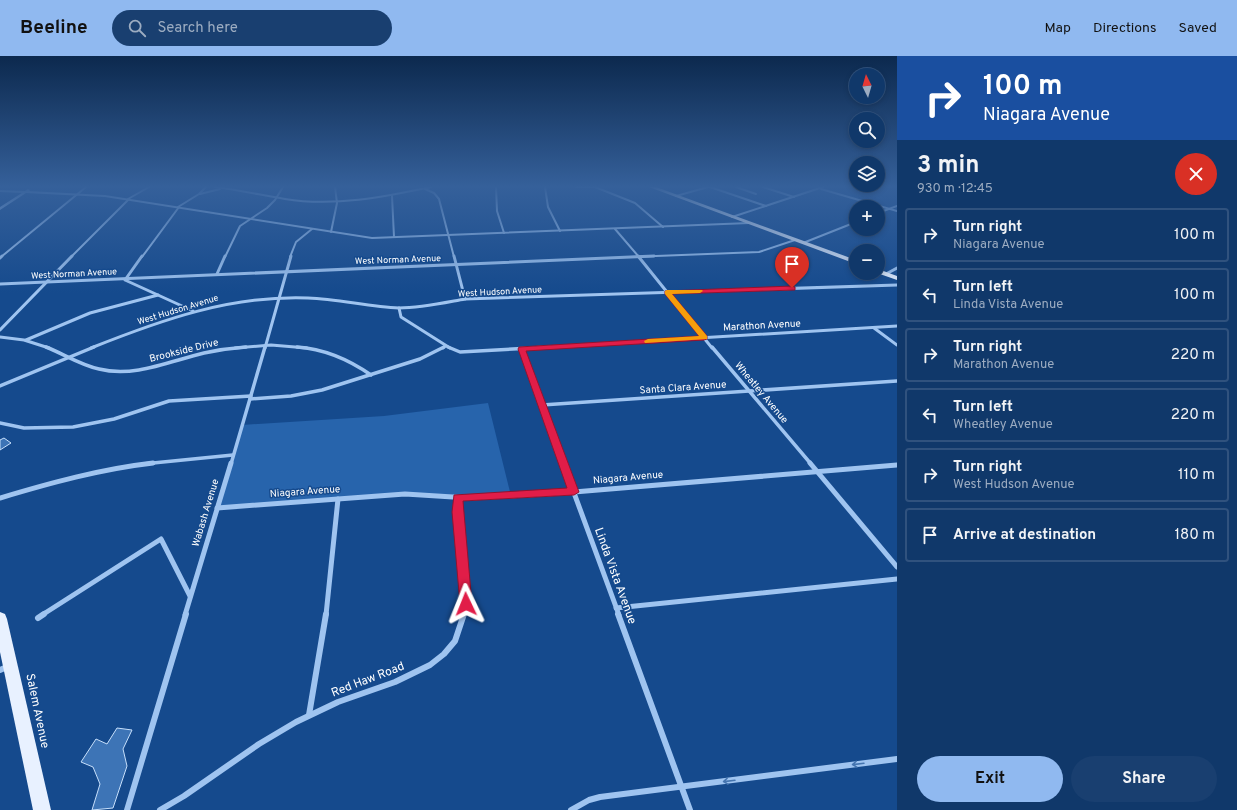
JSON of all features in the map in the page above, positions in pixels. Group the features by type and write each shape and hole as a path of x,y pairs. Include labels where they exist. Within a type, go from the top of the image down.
{"main road":[{"path":"749,223 849,259"},
{"path":"886,274 897,278"},
{"name":"Salem Avenue","path":"0,619 5,667 42,810"}],"street":[{"path":"0,258 44,222"},
{"path":"0,330 106,222"},
{"path":"167,222 126,278 126,281 193,311"},
{"path":"217,274 240,226 247,222"},
{"path":"271,222 369,238 749,223"},
{"path":"331,232 333,222"},
{"path":"393,222 394,238"},
{"path":"445,222 455,264 466,299"},
{"path":"501,222 504,233"},
{"path":"556,222 560,231"},
{"path":"657,222 663,227"},
{"path":"803,243 849,225"},
{"name":"Wabash Avenue","path":"127,810 190,596 251,398 294,244 312,229"},
{"name":"Wheatley Avenue","path":"614,229 897,567"},
{"name":"West Norman Avenue","path":"0,284 764,251 795,240"},
{"path":"886,274 893,270 897,270"},
{"name":"West Hudson Avenue","path":"0,386 67,357 193,311 235,302 278,299 323,299 369,306 399,308 428,306 466,299 897,284"},
{"path":"26,340 56,325 89,312 124,302 158,295"},
{"path":"0,423 21,428 89,424 116,418 150,406 170,401 283,397 317,391 435,355 445,346 424,330 401,317 399,308"},
{"name":"Marathon Avenue","path":"445,346 460,352 897,326"},
{"path":"874,328 897,346"},
{"name":"Brookside Drive","path":"0,337 26,340 48,347 93,368 128,371 162,366 222,350 295,346 328,352 348,360 371,375"},
{"name":"Linda Vista Avenue","path":"522,349 690,810"},
{"name":"Santa Clara Avenue","path":"542,405 897,381"},
{"path":"0,498 60,480 120,467 233,455"},
{"name":"Niagara Avenue","path":"217,508 417,494 458,498 574,492 897,465"},
{"name":"Red Haw Road","path":"160,810 253,747 309,715 359,694 424,670 449,649 460,629 466,604 458,498"},
{"path":"309,715 311,695 322,640 333,566 338,499"},
{"path":"38,618 161,539 190,596"},
{"path":"616,608 897,579"},
{"path":"572,810 589,800 600,797 897,759"}],"shaded area":[{"path":"488,403 511,496 491,497 428,494 217,508 242,425 384,416"}],"building":[{"path":"4,438 11,443 0,450 0,440"},
{"path":"117,728 132,730 123,749 127,766 113,808 92,810 100,784 93,767 81,762 96,739 107,744"}],"slow traffic":[{"path":"648,341 704,338 667,292 700,291"}],"route":[{"path":"466,604 458,498 574,492 522,349 704,338 667,292 792,288"}]}
